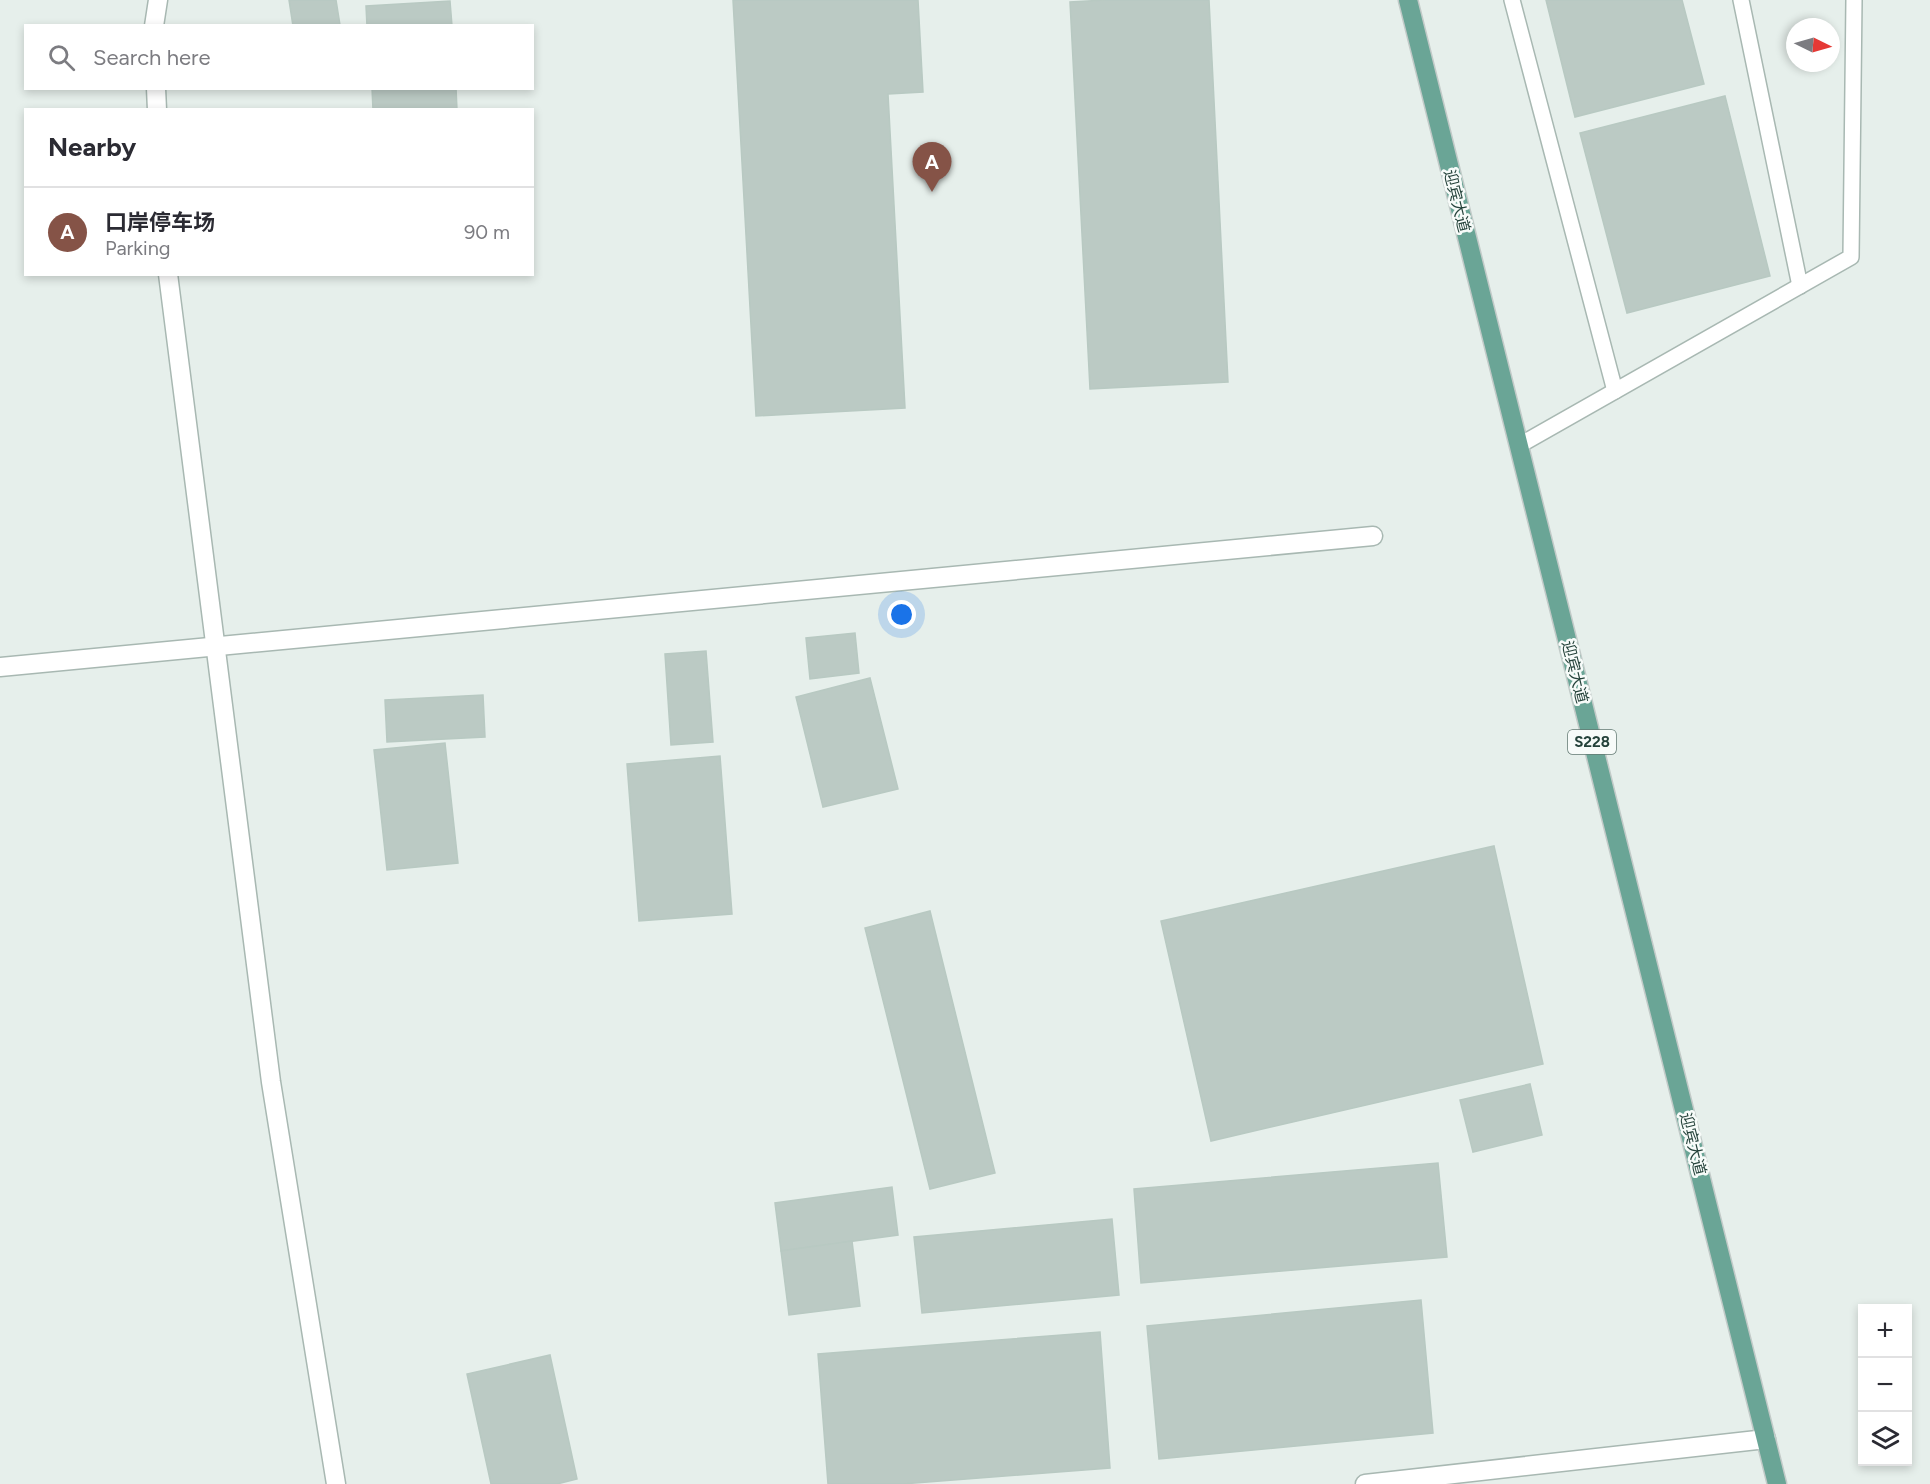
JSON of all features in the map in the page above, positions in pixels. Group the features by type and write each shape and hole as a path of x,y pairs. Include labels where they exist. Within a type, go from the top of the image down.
{"main road":[{"name":"迎宾大道","path":"1408,0 1777,1484"}],"street":[{"path":"154,24 158,0"},
{"path":"156,90 157,108"},
{"path":"168,276 272,1082 336,1484"},
{"path":"0,667 1373,536"},
{"path":"1365,1484 1766,1439"}],"lane":[{"path":"1512,0 1615,391"},
{"path":"1741,0 1800,286"},
{"path":"1518,446 1851,257 1854,0"}],"building":[{"path":"289,0 336,0 340,24 293,24"},
{"path":"733,0 918,0 923,92 888,94 905,408 756,416"},
{"path":"1209,0 1228,382 1090,389 1070,2"},
{"path":"1546,0 1682,0 1704,84 1575,117"},
{"path":"450,1 452,24 367,24 366,6"},
{"path":"372,90 456,90 457,108 373,108"},
{"path":"1725,96 1770,276 1627,313 1580,133"},
{"path":"855,633 859,673 810,679 806,638"},
{"path":"706,651 713,742 671,745 665,654"},
{"path":"870,678 898,789 823,807 796,697"},
{"path":"483,695 485,737 387,742 385,700"},
{"path":"445,743 458,863 387,870 374,750"},
{"path":"720,756 732,914 639,921 627,764"},
{"path":"1494,846 1543,1064 1211,1141 1161,921"},
{"path":"930,911 995,1173 930,1189 865,928"},
{"path":"1530,1084 1542,1135 1473,1152 1460,1100"},
{"path":"1438,1163 1447,1257 1141,1283 1134,1189"},
{"path":"892,1187 898,1235 781,1251 775,1203"},
{"path":"1112,1219 1119,1295 922,1313 914,1237"},
{"path":"852,1241 860,1306 789,1315 781,1251"},
{"path":"1421,1300 1433,1433 1159,1459 1147,1326"},
{"path":"1100,1332 1110,1468 902,1484 828,1484 818,1354"},
{"path":"550,1355 577,1479 557,1484 491,1484 467,1374"}],"place":[{"name":"口岸停车场","path":"932,192"}]}
